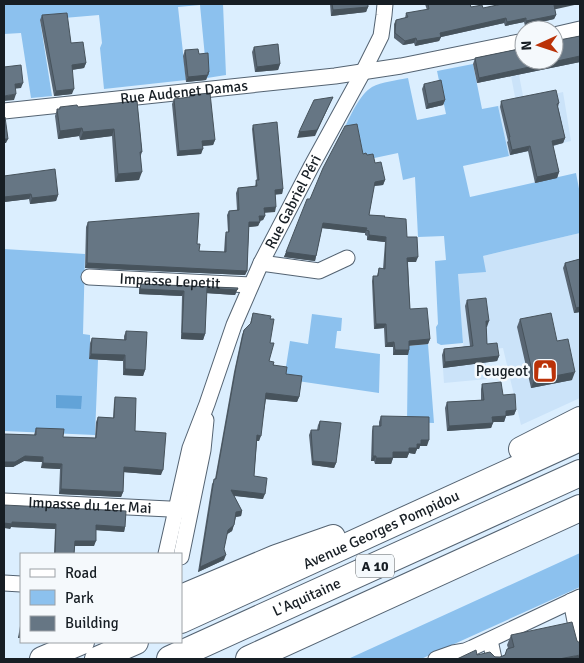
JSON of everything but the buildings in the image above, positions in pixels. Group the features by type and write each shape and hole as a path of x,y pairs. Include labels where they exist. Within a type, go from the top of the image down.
{"highway":[{"name":"L'Aquitaine","path":"170,659 580,473"},
{"name":"A 10","path":"249,659 580,508"}],"main road":[{"name":"Avenue Georges Pompidou","path":"182,597 276,557 376,520 430,495 580,419"},
{"name":"Avenue Georges Pompidou","path":"182,621 580,439"},
{"path":"42,659 80,643"},
{"path":"97,659 134,643"}],"street":[{"name":"Rue Gabriel Péri","path":"181,553 183,510 190,448 234,326 261,263 311,167 364,72 381,36 385,4"},
{"path":"564,33 580,29"},
{"name":"Rue Audenet Damas","path":"4,111 364,72 514,43"},
{"path":"261,263 319,271 346,258"},
{"name":"Impasse Lepetit","path":"89,277 251,285"},
{"name":"Impasse du 1er Mai","path":"4,501 183,510"},
{"name":"Rue Gabriel Péri","path":"166,553 183,510"},
{"path":"4,583 20,584"},
{"path":"436,659 452,653 465,651 576,599 580,646"},
{"path":"490,640 494,659"}],"shaded area":[{"path":"519,75 524,101 563,92 571,141 509,156 498,106 516,102 511,76"},
{"path":"580,233 580,398 521,425 503,348 485,350 487,379 444,383 442,355 464,352 457,274 483,256"},
{"path":"56,395 82,396 81,409 56,408"}],"green space":[{"path":"4,4 223,4 226,75 207,78 200,5 178,7 186,80 104,89 99,15 40,20 52,96 31,98 21,33 4,34"},
{"path":"473,64 482,109 498,106 509,156 463,166 470,197 576,173 580,194 580,233 483,256 486,272 458,274 463,343 441,345 437,343 435,261 446,260 444,236 418,237 415,177 403,180 398,153 365,160 343,131 355,107 367,91 380,84 408,78 417,120 446,114 437,71"},
{"path":"4,249 85,254 83,334 90,335 90,359 98,360 95,435 4,431"},
{"path":"312,314 342,318 341,331 337,331 335,348 380,354 379,393 284,379 290,341 308,344"},
{"path":"428,344 434,423 407,422 408,346"},
{"path":"580,553 580,587 421,659 348,659"}],"place":[{"name":"Peugeot","path":"545,371"}]}
